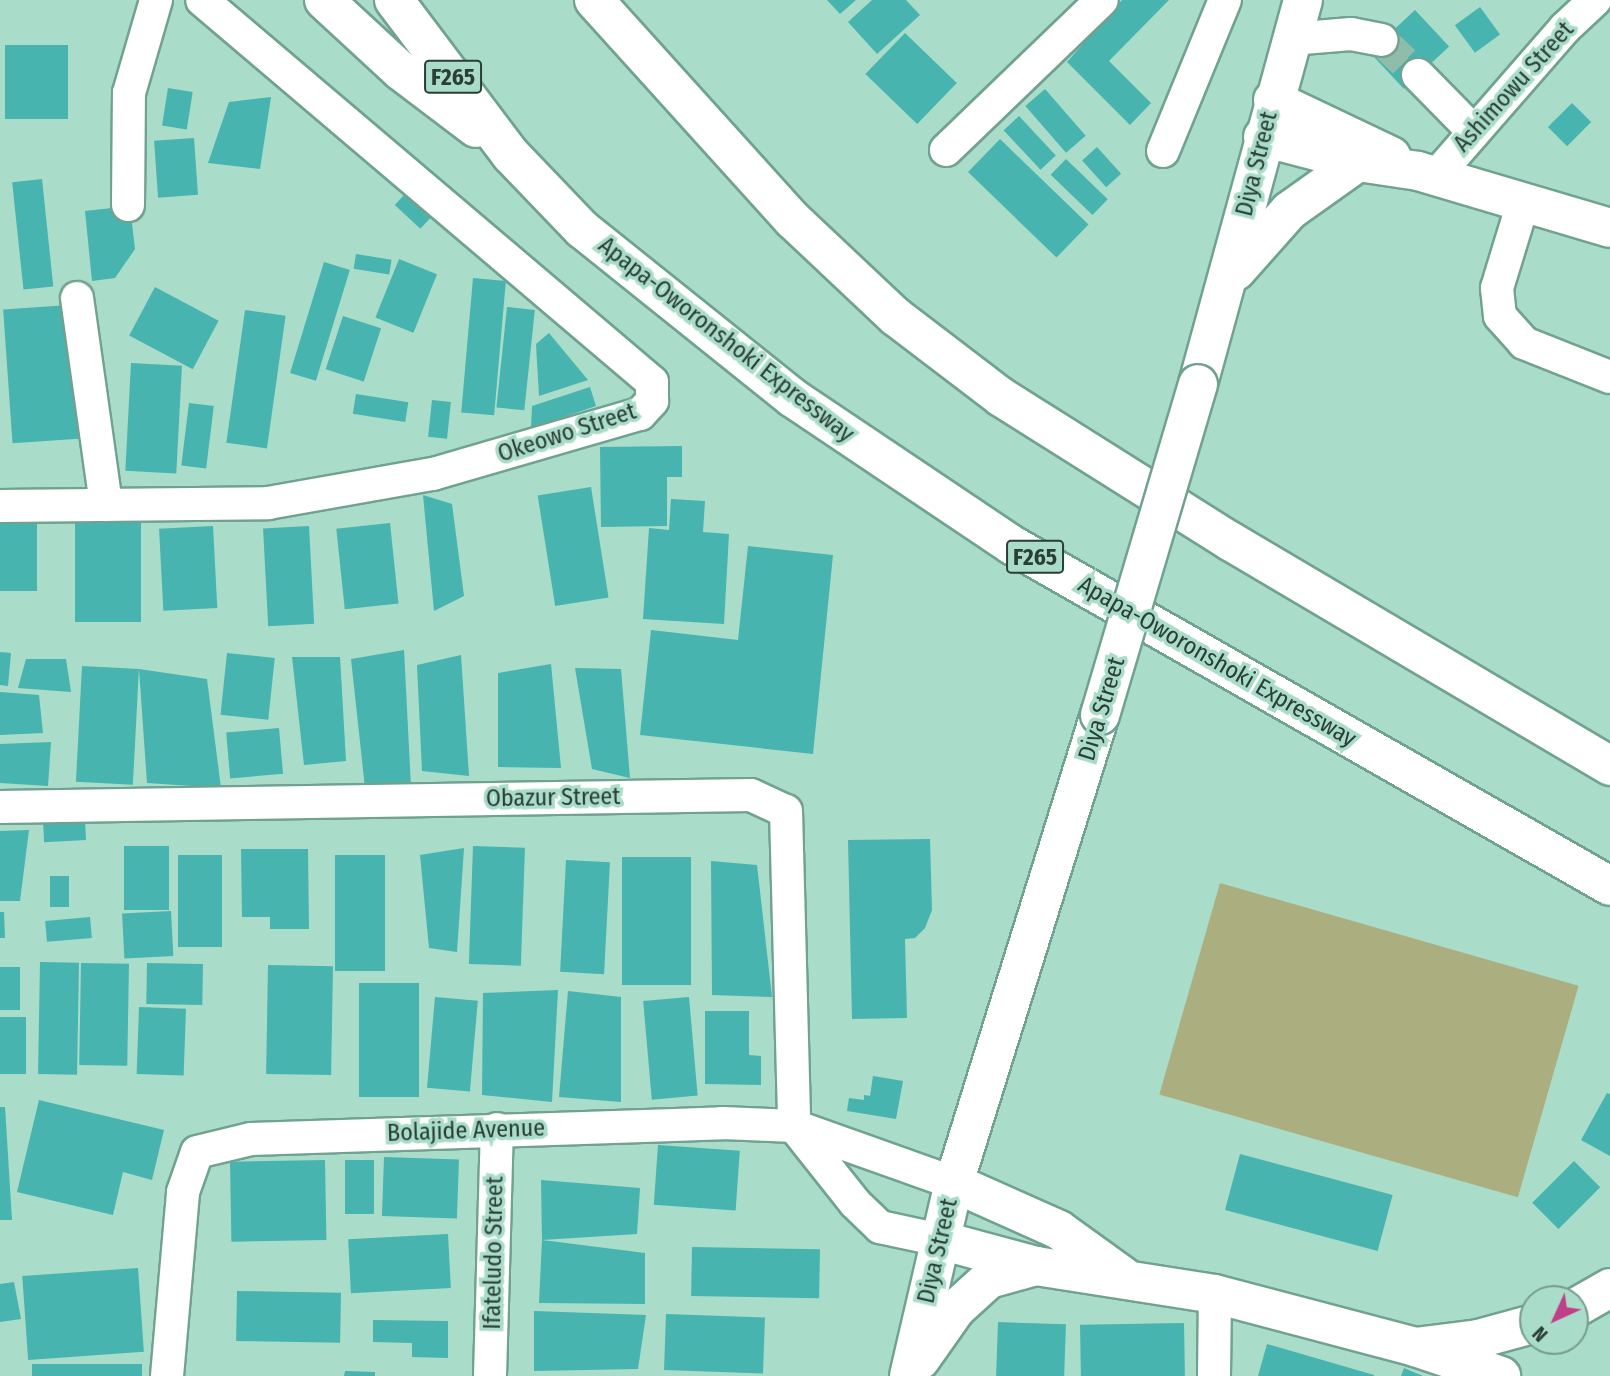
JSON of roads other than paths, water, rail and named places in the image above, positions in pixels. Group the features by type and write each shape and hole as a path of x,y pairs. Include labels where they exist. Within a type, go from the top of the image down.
{"main road":[{"path":"324,0 401,71 511,155"},
{"name":"F265","path":"394,0 511,155"},
{"path":"594,0 793,220 877,300 1001,397 1444,669 1610,766"},
{"path":"620,0 689,103"},
{"name":"Diya Street","path":"909,1376 954,1183 1100,715 1198,384 1228,281 1273,100 1303,0"},
{"path":"1273,100 1339,128 1427,174"},
{"path":"1263,137 1358,162 1427,174 1610,228"},
{"name":"Apapa-Oworonshoki Expressway","path":"511,155 582,229 793,398 1012,545 1237,669 1419,780 1610,886"},
{"path":"1228,281 1259,240 1289,211 1358,162"},
{"path":"1444,669 1610,746"},
{"path":"1419,780 1610,906"},
{"path":"954,1183 1059,1230 1127,1279"},
{"path":"940,1240 1036,1266 1215,1294 1415,1347 1501,1376"},
{"path":"909,1376 956,1309 989,1279 1036,1266"},
{"path":"1589,1300 1610,1287"},
{"path":"1415,1347 1478,1339 1519,1328"}],"street":[{"path":"128,205 129,93 156,0"},
{"name":"Okeowo Street","path":"0,506 268,503 433,474 640,414 652,401 652,382 202,0"},
{"path":"946,150 1102,0"},
{"path":"1163,151 1225,0"},
{"name":"Ashimowu Street","path":"1427,174 1474,132 1595,0"},
{"path":"1292,38 1351,34 1381,40"},
{"path":"1418,75 1474,132"},
{"path":"1524,203 1497,288 1500,316 1524,343 1610,377"},
{"path":"77,298 106,505"},
{"name":"Obazur Street","path":"0,807 751,795 786,811 794,1126"},
{"name":"Bolajide Avenue","path":"167,1376 183,1192 197,1152 251,1139 723,1123 794,1126 954,1183"},
{"path":"794,1126 855,1203 880,1227 940,1240"},
{"name":"Ifateludo Street","path":"491,1376 497,1129"},
{"path":"1214,1376 1215,1294"}],"tunnel":[{"path":"1381,40 1418,75"}]}
